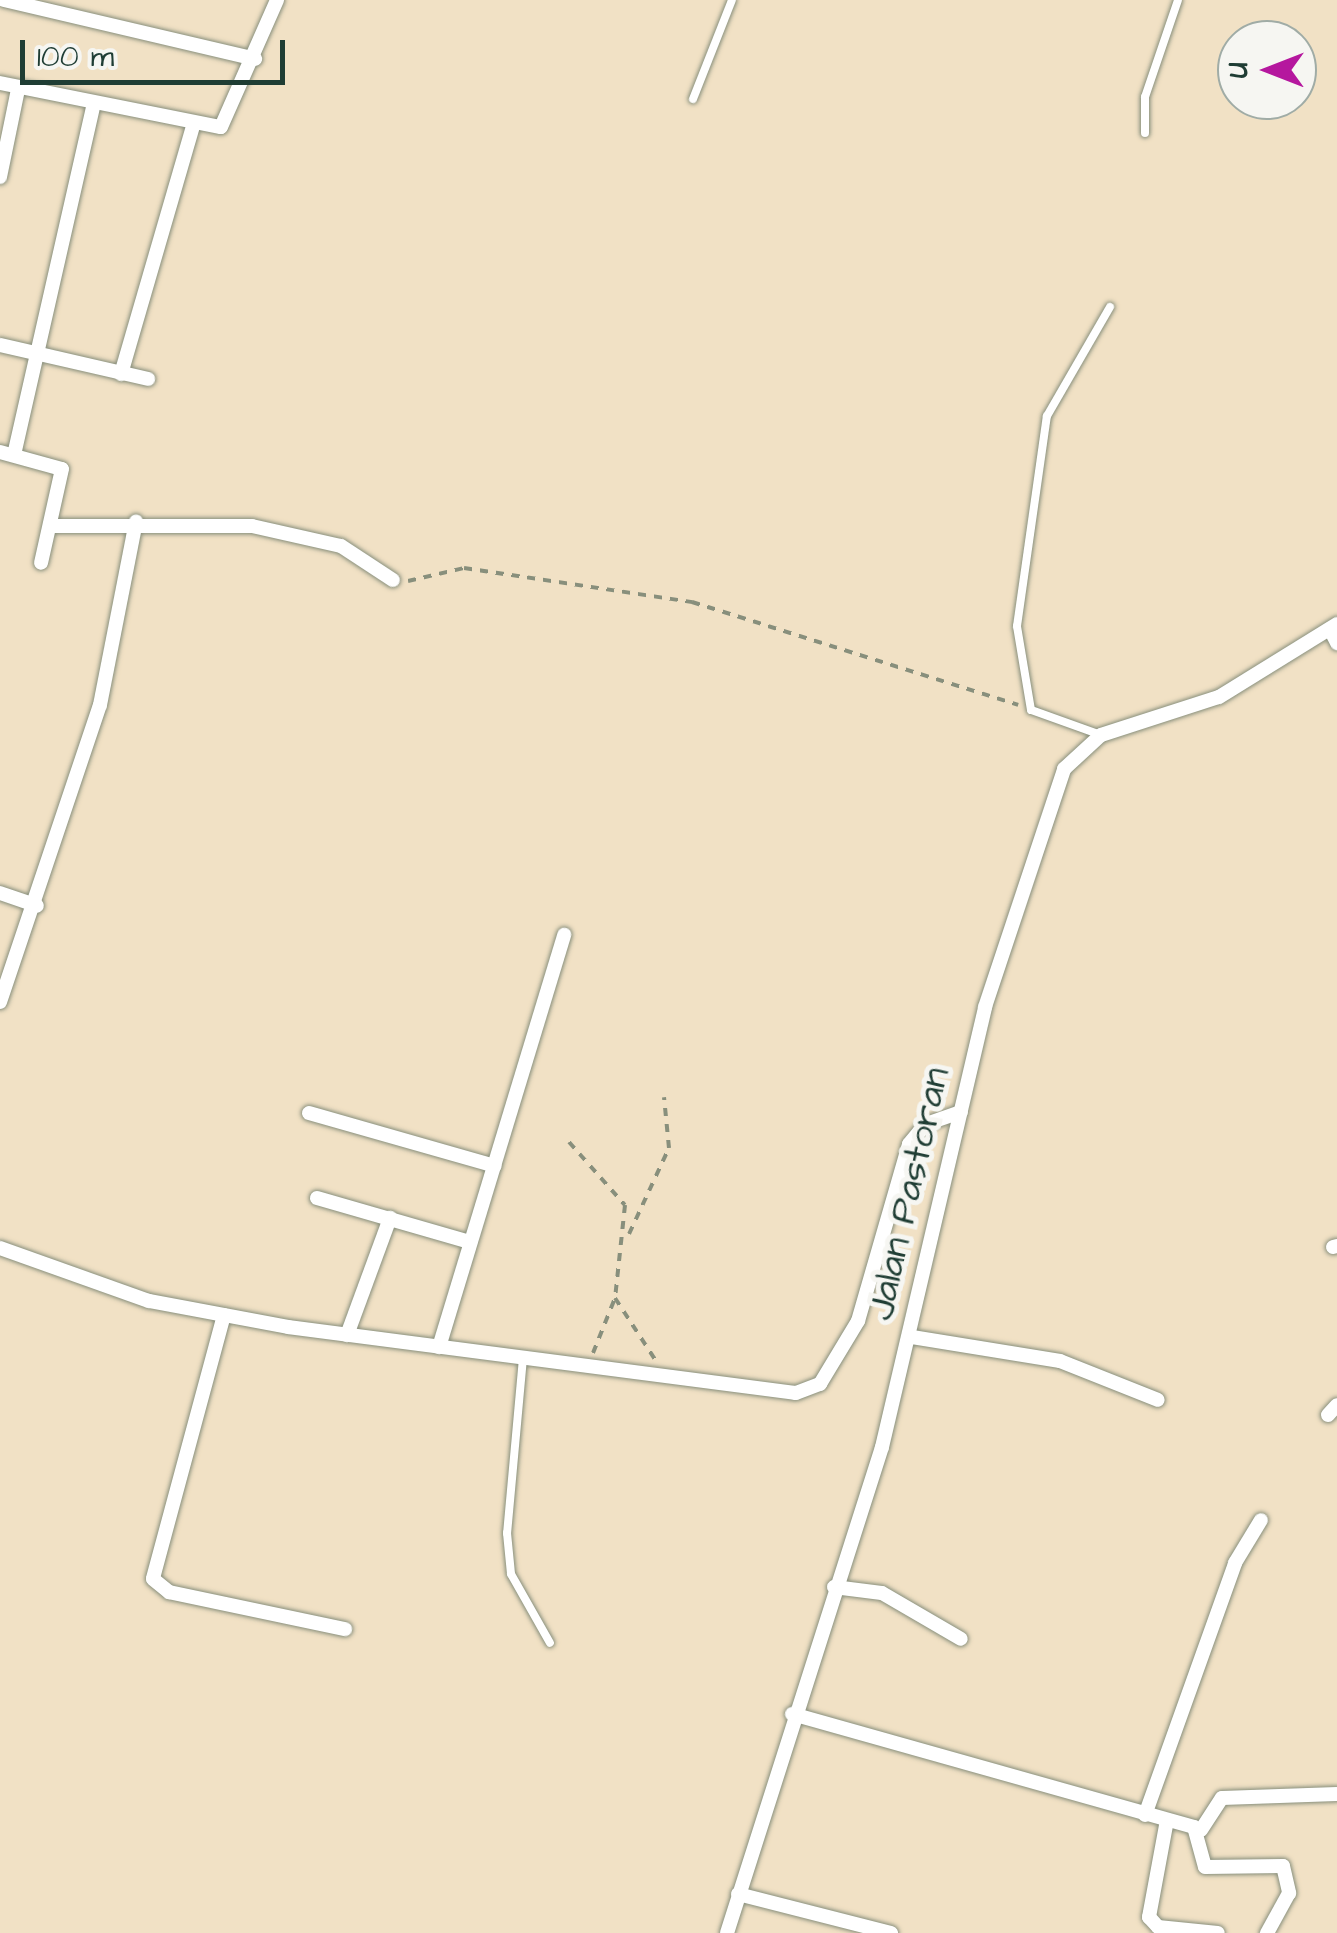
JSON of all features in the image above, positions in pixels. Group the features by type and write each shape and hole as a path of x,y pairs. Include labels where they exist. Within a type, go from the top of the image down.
{"street":[{"path":"0,14 4,0 255,59"},
{"path":"0,84 221,128 255,59 277,0"},
{"path":"0,177 18,89"},
{"path":"41,563 61,466 7,453 42,357 94,104"},
{"path":"121,374 194,123"},
{"path":"0,344 148,379"},
{"path":"50,526 136,522 252,526 318,540 366,557 394,580"},
{"path":"0,1002 37,906 100,705 136,522"},
{"name":"Jalan Pastoran","path":"727,1933 912,1337 960,1112 1046,814 1064,769 1101,735 1219,697 1335,632"},
{"path":"0,893 37,906"},
{"path":"439,1347 564,935"},
{"path":"0,1248 149,1301 224,1315 660,1378 796,1392 820,1384 858,1321 909,1144 926,1124 960,1112"},
{"path":"309,1113 495,1166"},
{"path":"317,1198 470,1242"},
{"path":"348,1334 390,1218"},
{"path":"224,1315 152,1579 169,1592 344,1628"},
{"path":"912,1337 1060,1361 1158,1400"},
{"path":"1145,1815 1229,1580 1261,1520"},
{"path":"834,1587 882,1593 961,1638"},
{"path":"792,1714 1200,1830"},
{"path":"1267,1933 1289,1893 1283,1866 1205,1867 1200,1830 1222,1798 1337,1794"},
{"path":"1167,1820 1149,1917 1158,1927 1218,1933"},
{"path":"738,1894 890,1933"}],"lane":[{"path":"692,100 732,0"},
{"path":"1145,133 1145,97 1178,0"},
{"path":"1101,735 1031,710 1017,626 1032,479 1046,416 1110,306"},
{"path":"523,1358 507,1533 511,1574 550,1643"}],"path":[{"path":"394,580 464,568 692,602 1031,710"},
{"path":"590,1368 615,1298 627,1238 669,1148 664,1097"},
{"path":"569,1142 624,1205 627,1238"},
{"path":"615,1298 660,1378"}]}
